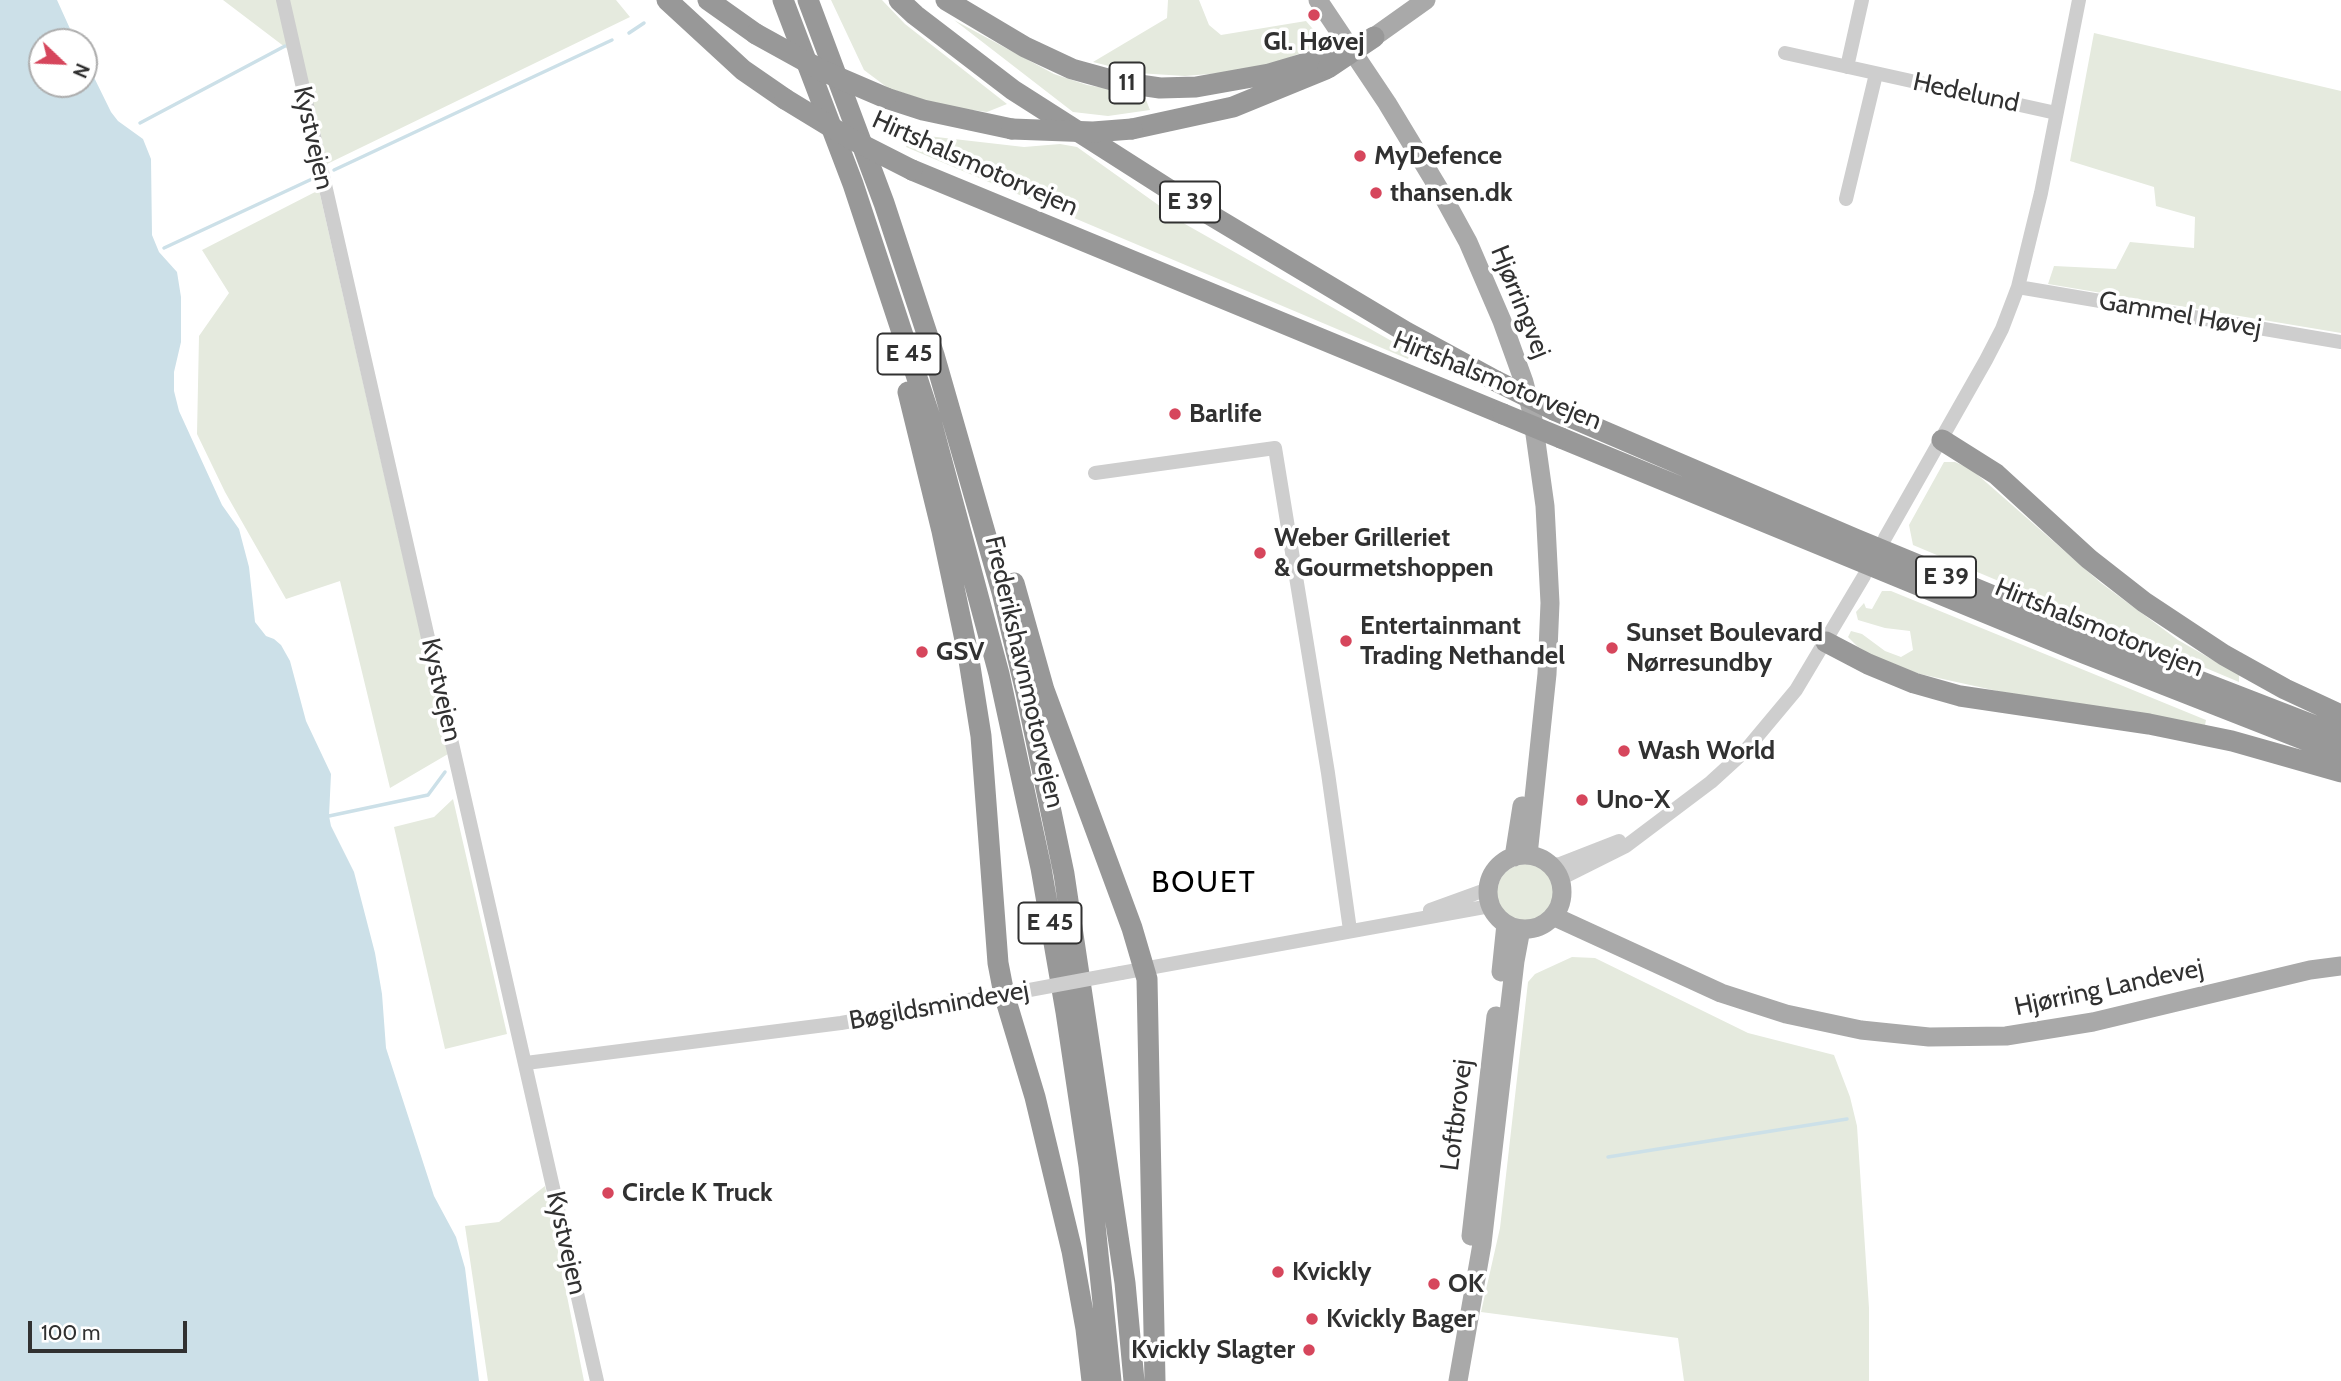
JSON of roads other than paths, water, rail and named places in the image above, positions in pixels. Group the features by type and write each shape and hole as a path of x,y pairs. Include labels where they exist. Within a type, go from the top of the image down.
{"highway":[{"name":"Hirtshalsmotorvejen","path":"667,0 743,69 785,99 849,138 912,170 2076,650 2341,754"},
{"name":"11","path":"708,0 756,34 823,71 886,98 923,110 1012,129 1093,132 1132,129 1233,107 1326,63 1379,34"},
{"name":"Frederikshavnmotorvejen","path":"783,0 853,184 930,417 995,660 1041,868 1066,1012 1088,1166 1111,1381"},
{"name":"Frederikshavnmotorvejen","path":"808,0 884,202 934,355 1002,592 1064,874 1125,1283 1134,1381"},
{"name":"Hirtshalsmotorvejen","path":"899,0 1013,90 1187,201 1372,312 1496,381 1554,410 1855,539 2199,681 2341,736"},
{"name":"11","path":"946,0 1025,47 1072,69 1119,82 1160,88 1196,87 1326,63"},
{"path":"853,184 919,437 968,654 981,736 998,963 1014,992 1086,1329 1091,1381"},
{"path":"884,202 943,350 986,486 1044,690 1146,968 1155,1381"},
{"path":"1942,440 1996,474 2089,559 2144,602 2224,655 2341,715"},
{"path":"1826,642 1868,664 1914,683 1960,696 2149,724 2232,741 2341,772"}],"main road":[{"name":"Hjørringvej","path":"1318,0 1387,103 1453,214 1484,275 1524,382 1532,412 1542,480 1550,569 1550,633 1543,705 1521,856"},
{"name":"11","path":"1379,34 1426,0"},
{"path":"1521,856 1536,856 1555,872 1562,887 1557,909 1539,926 1514,927 1497,916 1489,898 1496,869 1521,856"},
{"name":"Hjørring Landevej","path":"1557,909 1646,958 1721,993 1786,1014 1861,1030 1928,1037 2006,1035 2093,1022 2311,970 2341,966"},
{"name":"Loftbrovej","path":"1458,1381 1482,1244 1513,975 1514,927"}],"street":[{"name":"Kystvejen","path":"283,0 597,1381"},
{"path":"1847,67 1862,0"},
{"path":"1885,538 1997,339 2018,287 2041,193 2079,0"},
{"name":"Hedelund","path":"1785,53 2056,113"},
{"name":"Hedelund","path":"1846,199 1876,74"},
{"name":"Gammel Høvej","path":"2018,287 2341,342"},
{"path":"1095,473 1275,448 1326,761 1350,930"},
{"path":"1555,872 1560,864 1637,835 1703,789 1745,751 1786,704 1864,576"},
{"name":"Bøgildsmindevej","path":"526,1063 841,1023 1402,920 1489,898"}],"waterway":[{"path":"629,33 644,23"},
{"path":"334,170 612,40"},
{"path":"140,123 285,46"},
{"path":"164,248 312,179"},
{"path":"329,816 428,795 445,772"},
{"path":"1608,1157 1847,1119"}],"place":[{"name":"Gl. Høvej","path":"1314,15"},
{"name":"MyDefence","path":"1360,156"},
{"name":"thansen.dk","path":"1376,193"},
{"name":"Barlife","path":"1175,414"},
{"name":"Weber Grilleriet & Gourmetshoppen","path":"1260,553"},
{"name":"Entertainmant Trading Nethandel","path":"1346,641"},
{"name":"Sunset Boulevard Nørresundby","path":"1612,648"},
{"name":"GSV","path":"922,652"},
{"name":"Wash World","path":"1624,751"},
{"name":"Uno-X","path":"1582,800"},
{"name":"Circle K Truck","path":"608,1193"},
{"name":"Kvickly","path":"1278,1272"},
{"name":"OK","path":"1434,1284"},
{"name":"Kvickly Bager","path":"1312,1319"},
{"name":"Kvickly Slagter","path":"1309,1350"}],"district":[{"name":"BOUET","path":"1204,883"}]}
